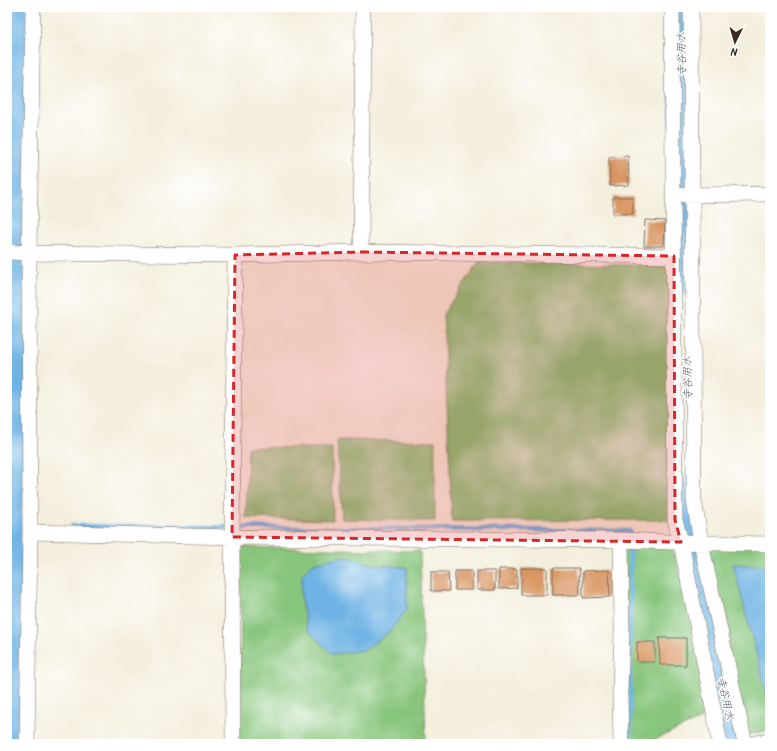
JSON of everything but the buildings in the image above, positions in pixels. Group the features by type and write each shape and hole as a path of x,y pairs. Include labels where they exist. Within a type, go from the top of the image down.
{"street":[{"path":"27,744 30,532 30,253 33,7"},
{"path":"361,252 363,7"},
{"path":"672,7 675,520 691,543 745,744"},
{"path":"692,7 694,500 691,543 720,744"},
{"path":"674,195 770,194"},
{"path":"7,252 235,255 361,252 674,256"},
{"path":"233,744 232,537 235,255"},
{"path":"30,532 232,537 626,540 770,544"},
{"path":"621,744 620,692 626,540"},
{"path":"752,744 770,740"}],"highlighted area":[{"path":"361,252 674,256 675,520 681,542 232,537 235,255"}],"green space":[{"path":"479,262 674,266 675,520 452,521 443,314"},
{"path":"337,440 435,441 435,521 342,519"},
{"path":"248,447 332,448 333,520 246,518"},
{"path":"621,540 670,542 699,635 714,713 656,739 628,744"},
{"path":"708,543 770,544 770,730 743,736"},
{"path":"241,547 420,551 426,744 240,744"}],"water":[{"path":"344,556 376,565 407,567 407,609 389,632 365,650 332,654 307,629 301,600 302,575 313,563"},
{"path":"733,564 770,566 770,707"}],"waterway":[{"path":"15,744 18,525 18,7"},
{"name":"寺谷用水","path":"680,7 686,282"},
{"name":"寺谷用水","path":"689,485 690,528 696,570 737,744"},
{"path":"18,525 29,525"},
{"path":"72,526 630,531 630,744"}]}
